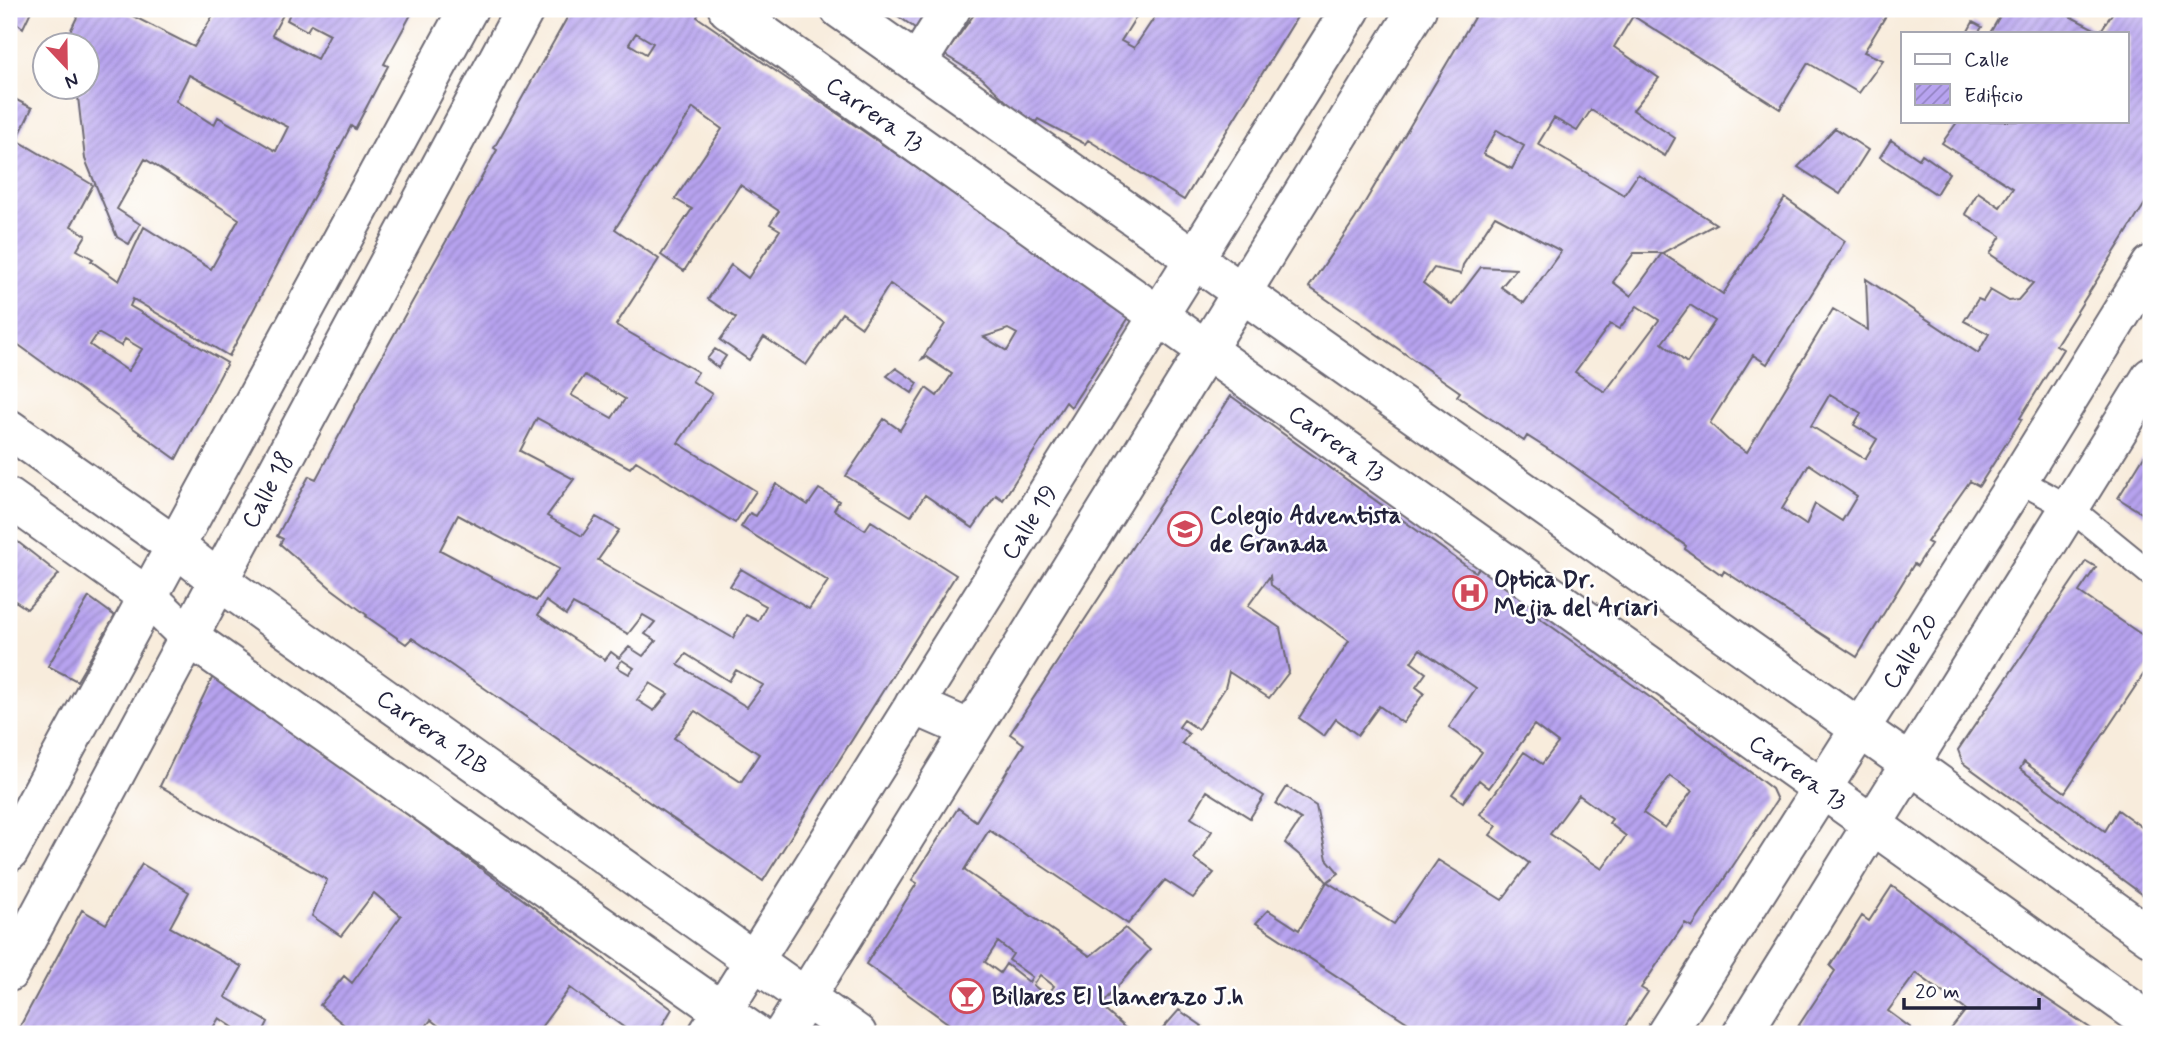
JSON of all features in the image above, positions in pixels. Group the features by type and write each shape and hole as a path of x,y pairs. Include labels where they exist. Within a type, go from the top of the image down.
{"street":[{"path":"9,852 468,9"},
{"name":"Calle 18","path":"9,972 525,9"},
{"name":"Carrera 13","path":"728,9 2151,1023"},
{"path":"840,9 2151,937"},
{"path":"917,63 951,9"},
{"path":"783,1034 1417,9"},
{"path":"1342,12 1393,47"},
{"name":"Calle 19","path":"715,1023 1194,260 1342,12"},
{"name":"Calle 20","path":"1667,1034 2151,265"},
{"path":"1742,1034 2151,377"},
{"name":"Carrera 12B","path":"9,429 857,1034"},
{"path":"9,498 148,597 189,637 715,1023 755,1034"},
{"path":"914,705 971,730"}],"lane":[{"path":"2018,480 2070,508 2151,574"}],"building":[{"path":"9,9 32,9 23,28 9,17"},
{"path":"81,9 119,9 194,47 217,9 414,9 384,64 388,66 355,129 351,126 229,356 133,299 130,306 227,363 176,459 9,338 13,328 9,326 9,96 32,108 17,140 93,185 71,226 86,235 77,250 93,259 91,261 119,281 144,227 211,269 239,219 145,159 117,209 140,224 129,244 117,237 85,159 79,102 102,102 102,32 70,32","holes":["285,11 290,13 287,20 307,31 311,24 330,34 317,59 272,35","189,75 288,127 276,151 218,117 214,125 176,101","98,333 121,346 125,339 142,349 128,371 90,345"]},
{"path":"572,9 696,9 700,11 697,17 962,199 1135,308 1071,407 1066,402 1003,500 996,495 973,528 925,495 911,516 846,476 884,419 900,430 926,388 937,396 952,374 926,357 922,359 945,324 890,284 862,327 842,313 806,365 764,337 749,360 720,340 736,318 708,299 731,265 748,278 780,230 770,224 779,211 740,185 684,271 661,255 692,209 675,199 722,129 693,108 615,229 659,259 616,325 698,372 692,381 712,394 678,443 756,491 735,523 636,461 630,468 537,418 520,451 574,479 547,516 582,536 596,517 619,530 598,560 733,638 746,615 758,621 766,606 730,586 741,569 809,609 828,581 741,527 750,513 756,516 776,484 808,505 819,489 839,501 834,510 865,530 871,521 956,575 763,881 412,638 406,644 366,616 280,544 283,539 277,536 309,476 316,479 497,150 494,148","holes":["636,33 653,43 646,54 629,44","1008,329 1017,334 1007,351 984,337","585,375 625,399 612,418 571,395","458,515 559,569 536,601 440,550","546,601 566,615 573,604 628,634 643,615 655,622 645,634 656,641 643,656 629,647 619,658 611,652 605,660 538,615","686,654 729,681 736,670 763,685 747,707 678,665","622,660 634,668 629,674 617,667","650,683 668,694 654,711 637,700","695,711 759,754 741,782 674,738"]},
{"path":"888,9 940,9 925,35"},
{"path":"978,9 1141,9 1121,41 1134,48 1160,9 1302,9 1184,200 1088,140 1085,144 1038,119 1036,122 1009,108 1011,106 982,78 945,55"},
{"path":"1479,9 1890,9 1864,52 1883,60 1859,93 1808,63 1780,109 1633,16 1614,47 1659,78 1633,110 1675,138 1665,156 1591,110 1577,131 1554,118 1538,144 1624,195 1638,174 1716,224 1662,253 1723,294 1785,198 1845,241 1767,364 1753,355 1710,423 1728,440 1747,452 1833,309 1868,330 1866,279 1978,353 1989,334 1964,321 1978,299 1983,301 1990,290 2009,301 2018,300 2033,283 1990,254 2001,236 1965,214 1978,192 2000,207 2013,188 1942,143 1957,122 2128,122 2128,32 2100,32 2115,9 2151,9 2151,194 2056,345 2063,349 2020,418 2022,419 1979,486 1970,481 1927,542 1931,544 1917,566 1914,564 1857,657 1724,571 1722,575 1685,549 1686,546 1565,460 1527,436 1524,441 1457,396 1460,392 1309,287 1355,219","holes":["1497,130 1524,146 1512,169 1483,154","1495,216 1561,251 1524,303 1501,287 1516,269 1481,267 1452,305 1423,283 1434,268 1461,274 1463,265","1634,253 1662,253 1631,296 1613,282","1690,305 1715,321 1687,363 1662,343","1637,306 1659,320 1605,392 1575,372 1610,324 1619,329","1830,394 1861,413 1854,425 1877,439 1865,459 1811,426","1809,464 1857,496 1842,521 1815,504 1806,525 1782,509"]},
{"path":"2004,9 2056,9 2100,32 1991,32"},
{"path":"1973,22 1982,27 1979,32 1968,32"},
{"path":"1835,128 1868,150 1840,194 1798,167"},
{"path":"1891,140 1919,159 1922,154 1949,173 1936,194 1880,157"},
{"path":"715,349 726,356 718,368 707,359"},
{"path":"896,368 918,383 912,393 887,376"},
{"path":"1231,396 1469,568 1476,572 1479,568 1533,607 1530,611 1701,734 1772,789 1777,800 1692,927 1685,923 1641,988 1648,992 1620,1034 1425,1034 1256,923 1268,910 1299,930 1327,882 1394,924 1438,860 1502,900 1529,863 1490,835 1497,826 1480,814 1524,752 1542,764 1558,743 1534,725 1489,788 1479,780 1463,802 1452,794 1482,752 1449,727 1476,688 1420,649 1411,662 1426,673 1416,687 1424,693 1403,723 1379,706 1358,735 1336,719 1324,736 1299,718 1349,641 1271,585 1270,576 1248,606 1280,628 1289,672 1269,698 1229,672 1225,688 1198,729 1184,720 1179,727 1189,734 1182,743 1264,796 1250,818 1207,791 1191,818 1212,831 1194,859 1214,873 1193,898 1165,880 1128,924 989,830 964,870 1090,956 1125,928 1150,950 1100,1006 1132,1034 963,1034 866,964 917,883 912,880 958,808 976,821 1024,744 1010,734","holes":["1670,776 1692,791 1665,828 1643,813","1579,795 1612,819 1609,823 1626,836 1602,869 1550,834","998,942 1013,954 1009,960 1032,977 1029,982 1006,964 1000,973 985,962","1040,975 1054,986 1047,996 1033,985"]},
{"path":"2144,456 2151,460 2151,519 2118,498"},
{"path":"9,535 59,574 27,609 15,601 9,610"},
{"path":"2086,561 2096,567 2079,592 2151,641 2151,663 2065,792 2024,762 2020,769 2105,831 2118,810 2151,834 2151,889 2146,897 1963,763 1958,750"},
{"path":"89,597 115,616 77,681 48,666"},
{"path":"216,670 672,1009 657,1034 633,1034 570,988 536,1034 449,1034 431,1020 420,1034 342,1034 348,1028 320,1005 344,976 352,983 401,916 374,893 341,936 312,916 327,880 160,786"},
{"path":"1287,787 1316,806 1327,859 1339,873 1327,882 1285,843 1301,819 1276,804"},
{"path":"142,864 189,892 170,927 242,967 225,997 268,1022 262,1034 243,1034 219,1018 209,1034 16,1034 82,910 106,924"},
{"path":"1892,886 1998,966 2099,1034 1947,1034 1966,1010 1916,973 1888,1011 1911,1028 1907,1034 1793,1034 1835,971 1830,966 1862,916 1869,921"},
{"path":"1179,1010 1202,1026 1195,1034 1158,1034"}],"place":[{"name":"Colegio Adventista de Granada","path":"1185,529"},
{"name":"Optica Dr. Mejia del Ariari","path":"1470,593"},
{"name":"Billares El Llanerazo J.h","path":"967,996"}]}
